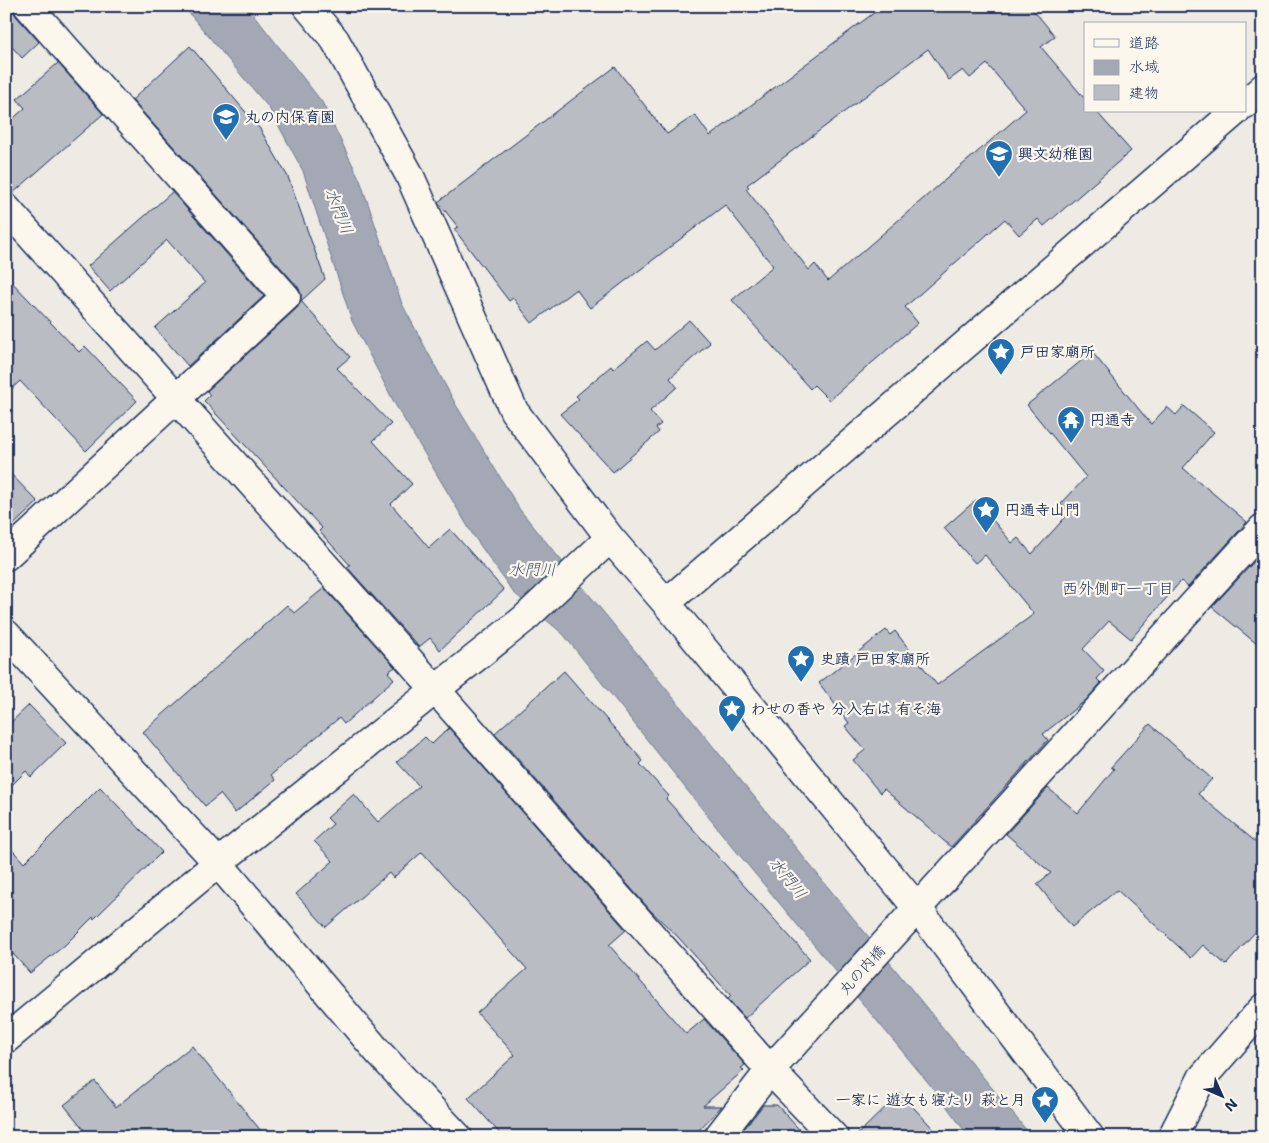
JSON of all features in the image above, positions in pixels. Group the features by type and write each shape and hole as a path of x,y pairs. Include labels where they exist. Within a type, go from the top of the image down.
{"street":[{"path":"6,556 286,297 28,6"},
{"path":"307,6 336,40 409,174 514,411 610,538 666,603 918,909 1090,1137"},
{"path":"1246,103 1263,88"},
{"path":"666,603 1235,112"},
{"path":"6,208 435,689 770,1070 834,1137"},
{"name":"丸の内橋","path":"718,1137 770,1070 1263,528"},
{"path":"6,1039 218,863 524,619 610,538"},
{"path":"6,634 218,863 379,1053 458,1137"},
{"path":"1172,1137 1202,1078 1263,1008"}],"water":[{"name":"水門川","path":"183,6 254,6 250,10 322,102 360,180 402,304 456,405 520,510 1032,1137 969,1137 936,1092 722,834 563,634 513,592 473,535 395,404 352,321 303,171 269,108"}],"building":[{"path":"6,6 11,6 16,16 39,42 22,58 6,40"},
{"path":"883,6 1030,6 1055,36 1041,47 1084,98 1084,112 1097,112 1131,151 1044,226 1038,219 1019,235 1005,219 905,307 918,323 829,400 814,385 810,389 732,300 773,266 725,205 590,308 576,289 532,323 513,298 509,301 454,229 458,227 438,202 615,67 667,134 695,115 710,136","holes":["928,49 949,80 963,70 970,78 987,64 1026,110 828,281 815,264 809,270 746,189 749,187 747,185"]},
{"path":"190,46 260,129 288,177 325,279 301,301 298,287 132,100"},
{"path":"58,63 103,114 12,194 6,193 6,125 25,108 17,99"},
{"path":"172,192 264,296 188,366 155,328 205,283 167,240 110,291 88,266"},
{"path":"6,276 79,352 85,346 137,401 86,451 20,381 6,394"},
{"path":"301,301 350,357 337,368 391,424 373,441 412,484 391,504 429,548 450,529 504,590 440,650 430,638 419,647 347,567 350,565 319,531 322,528 204,401 210,395 207,391 297,308"},
{"path":"689,320 710,343 670,378 677,387 650,411 661,424 656,428 659,432 613,472 560,414 579,399 576,396 611,366 613,369 647,341 655,350"},
{"path":"1092,352 1151,424 1167,407 1176,415 1184,406 1214,432 1183,468 1247,522 1188,587 1181,581 1131,639 1109,621 1083,649 1104,671 1097,679 1101,683 1086,700 1043,734 1048,740 951,847 884,789 880,793 853,760 865,750 845,726 849,723 819,683 886,630 890,635 895,631 937,685 1034,614 985,555 975,563 944,528 976,500 1012,543 1018,538 1032,554 1070,512 1061,504 1086,477 1027,405"},
{"path":"6,469 38,502 6,532"},
{"path":"1263,552 1263,649 1212,607"},
{"path":"324,588 395,667 388,672 394,679 344,724 339,718 271,775 275,780 235,813 220,794 205,806 143,732 287,605 294,613"},
{"path":"564,671 643,761 640,764 669,796 666,799 810,959 745,1018 728,999 731,996 678,937 650,910 495,733"},
{"path":"29,705 66,743 31,777 26,771 6,791 6,727"},
{"path":"1150,724 1212,779 1198,794 1263,848 1263,923 1226,965 1203,945 1191,958 1117,890 1072,927 1037,884 1051,873 1006,834 1048,788 1078,813 1114,769 1111,767"},
{"path":"449,728 626,930 609,945 686,1034 704,1019 745,1065 741,1068 744,1070 703,1106 722,1106 692,1137 503,1137 468,1098 515,1055 477,1013 527,969 422,852 393,878 389,873 326,927 296,894 333,861 314,841 333,824 327,818 354,794 378,822 419,786 397,762 425,737 432,744"},
{"path":"100,787 162,852 94,919 93,917 65,945 30,973 6,946 6,843 24,863"},
{"path":"192,1046 266,1137 80,1137 86,1132 64,1105 95,1081 116,1107"},
{"path":"900,1093 941,1137 855,1137"},
{"path":"763,1105 777,1105 806,1137 743,1137 740,1134"}],"place":[{"name":"丸の内保育園","path":"226,141"},
{"name":"興文幼稚園","path":"999,178"},
{"name":"戸田家廟所","path":"1001,376"},
{"name":"円通寺","path":"1071,444"},
{"name":"円通寺山門","path":"986,534"},
{"name":"史蹟 戸田家廟所","path":"801,683"},
{"name":"わせの香や 分入右は 有そ海","path":"732,733"},
{"name":"一家に 遊女も寝たり 萩と月","path":"1045,1124"}],"district":[{"name":"西外側町一丁目","path":"1118,588"}]}
